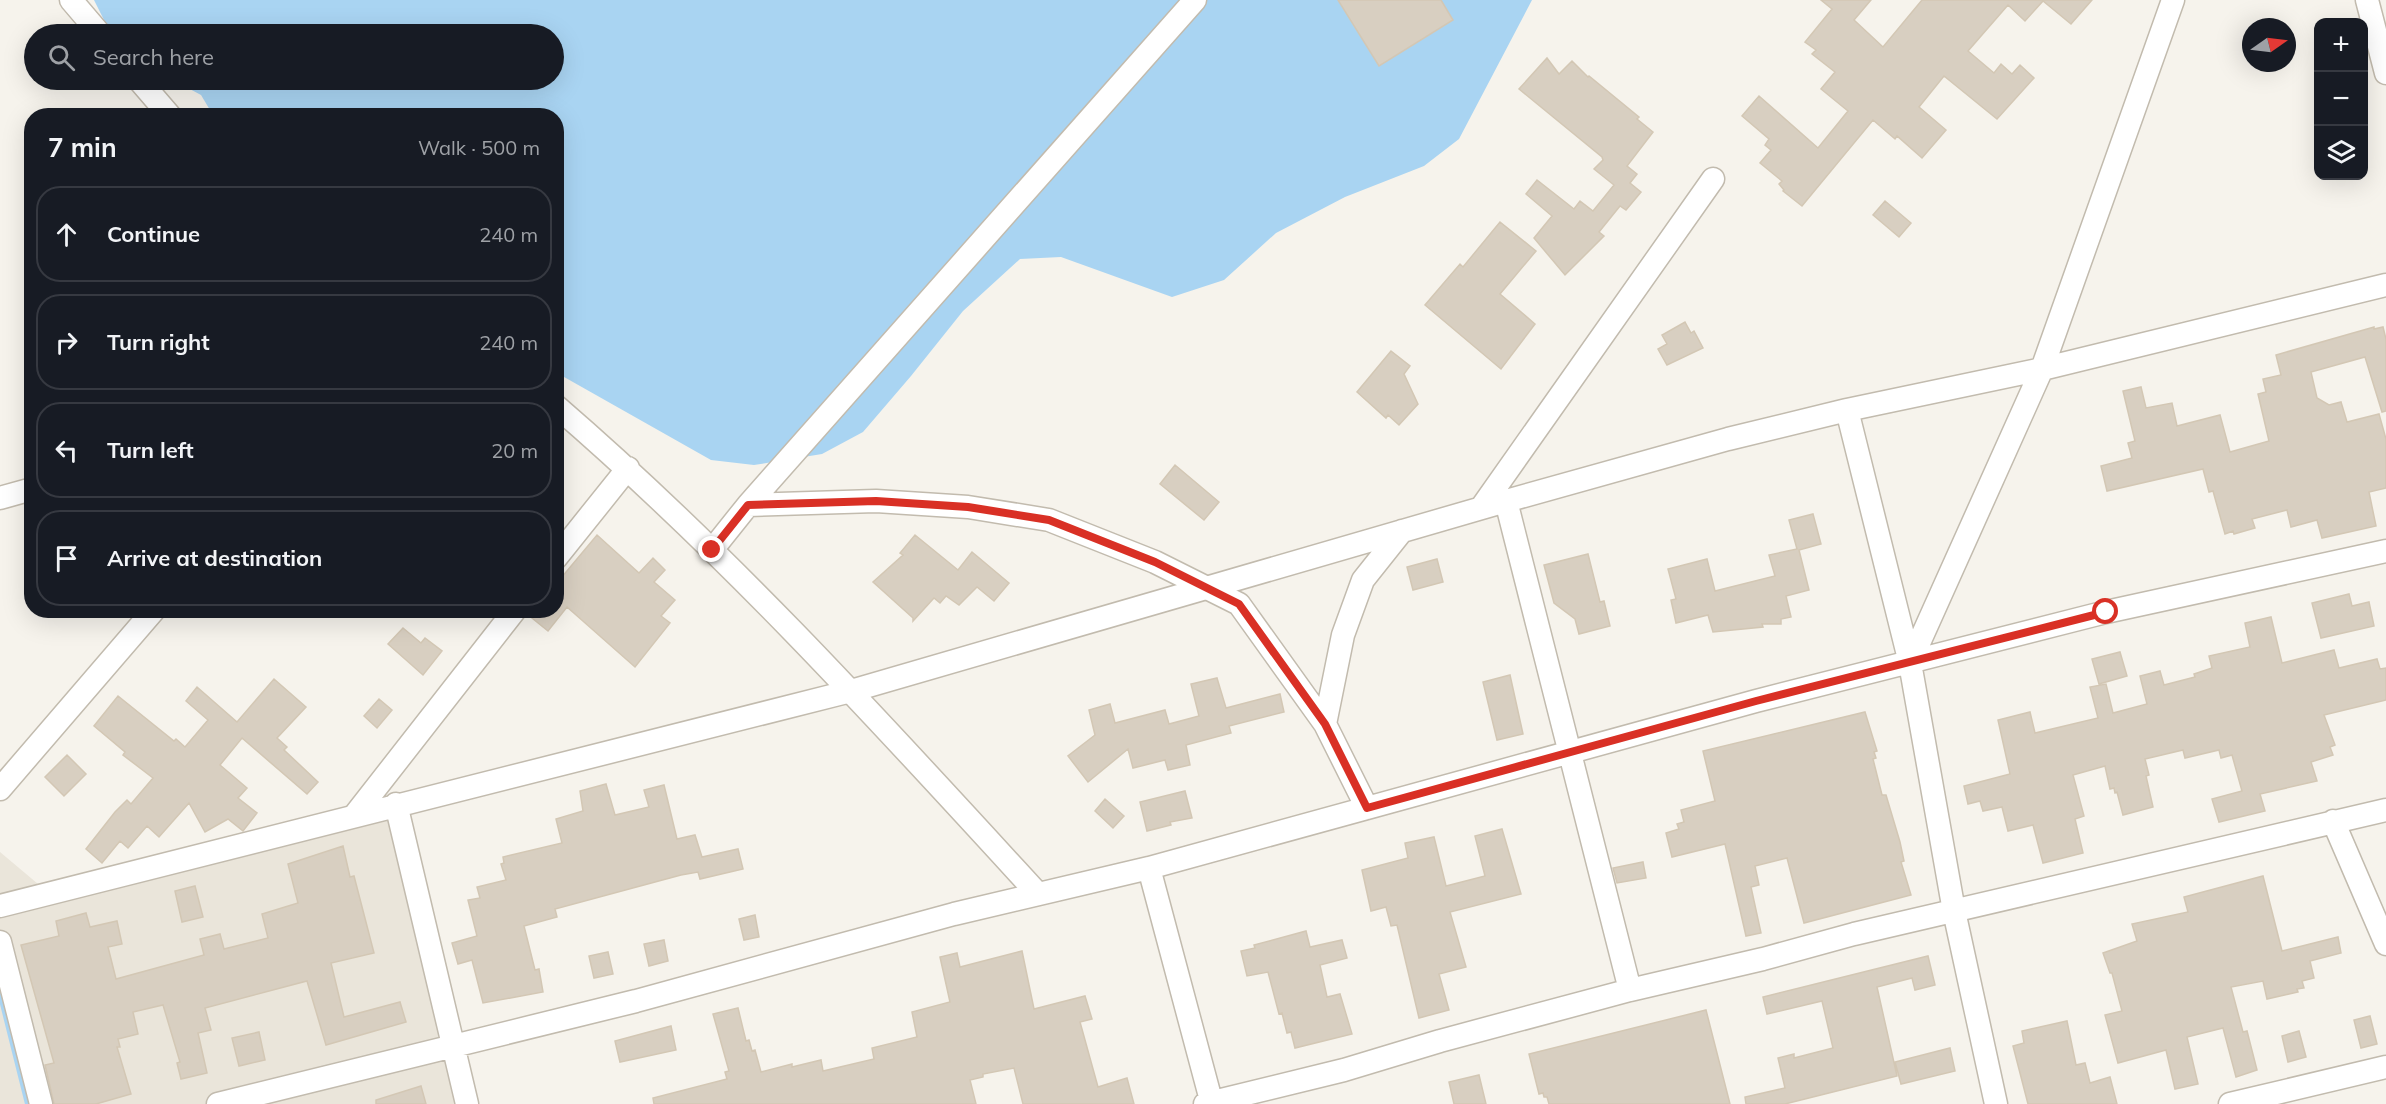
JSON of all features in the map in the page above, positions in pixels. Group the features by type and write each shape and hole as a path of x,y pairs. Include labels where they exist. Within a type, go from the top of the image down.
{"street":[{"path":"71,0 91,24"},
{"path":"712,550 748,505 1195,0"},
{"path":"1910,663 2042,369 2174,0"},
{"path":"2367,0 2386,73"},
{"path":"148,90 163,108"},
{"path":"1481,508 1713,179"},
{"path":"0,906 396,804 851,691 1481,508 1728,439 1847,410 2042,369 2386,285"},
{"path":"1847,410 1910,663 1954,911 1996,1104"},
{"path":"564,413 627,468 712,550 851,691 1038,894"},
{"path":"564,548 627,468"},
{"path":"0,498 24,491"},
{"path":"748,505 876,501 968,507 1049,520 1155,562 1239,604 1325,724 1367,808"},
{"path":"1506,501 1630,990"},
{"path":"1325,724 1343,635 1363,579 1402,531"},
{"path":"218,1104 636,1001 954,914 1149,868 1756,701 2106,612 2386,551"},
{"path":"0,789 147,618"},
{"path":"354,816 509,618"},
{"path":"396,804 467,1104"},
{"path":"1149,868 1209,1104 1344,1070 1440,1041 1630,990 1954,911 2386,810"},
{"path":"2333,821 2386,944"},
{"path":"0,942 41,1104"},
{"path":"2230,1104 2386,1067"}],"shaded area":[{"path":"389,802 462,1104 0,1104 0,852 44,889"}],"water":[{"path":"94,0 1532,0 1459,139 1424,166 1345,197 1276,233 1224,280 1172,297 1061,257 1020,259 963,311 863,432 822,454 754,465 711,460 564,377 564,108 209,108 201,95 192,90 564,90 564,24 106,24"}],"building":[{"path":"1338,0 1441,0 1453,20 1379,66"},
{"path":"1821,0 1871,0 1854,20 1883,47 1922,0 2092,0 2071,24 2043,1 2025,21 2008,5 1968,51 1994,73 2001,64 2012,74 2020,65 2034,78 1997,119 1944,76 1919,107 1946,130 1922,158 1897,136 1895,139 1873,120 1802,206 1783,191 1779,184 1782,181 1760,163 1771,150 1765,145 1769,139 1742,116 1759,96 1818,148 1848,111 1821,89 1835,72 1812,54 1816,50 1805,42 1832,9"},
{"path":"1547,58 1559,74 1572,61 1588,77 1639,117 1637,119 1653,132 1627,166 1637,174 1630,183 1641,192 1626,210 1620,206 1599,232 1604,236 1565,275 1534,238 1552,216 1526,194 1537,180 1574,209 1580,201 1593,211 1614,185 1594,169 1603,160 1602,157 1519,89"},
{"path":"1885,201 1911,223 1899,237 1873,215"},
{"path":"1500,222 1536,251 1500,294 1535,324 1501,369 1425,305 1460,264 1463,267"},
{"path":"1685,322 1691,333 1694,331 1703,348 1667,365 1658,349 1667,344 1662,335"},
{"path":"2374,327 2374,329 2383,327 2386,339 2386,411 2382,412 2365,357 2311,372 2317,398 2329,405 2341,402 2347,422 2379,414 2386,439 2386,488 2369,492 2376,526 2322,538 2317,520 2291,527 2287,510 2252,519 2255,528 2225,534 2213,491 2209,492 2203,469 2107,491 2101,466 2132,458 2128,443 2135,441 2123,391 2141,387 2146,408 2172,403 2177,426 2220,415 2230,452 2269,441 2258,394 2266,392 2263,379 2281,375 2276,355"},
{"path":"1391,351 1410,366 1404,374 1418,404 1399,425 1388,415 1386,418 1357,392"},
{"path":"1175,465 1219,502 1204,520 1160,484"},
{"path":"1813,514 1821,544 1799,550 1809,590 1786,596 1791,617 1781,619 1781,624 1762,624 1763,627 1713,632 1708,615 1676,623 1671,600 1676,599 1668,569 1707,559 1715,591 1775,576 1769,555 1797,549 1789,520"},
{"path":"597,535 639,573 653,558 665,570 654,582 675,600 661,616 670,623 635,667 567,607 564,611 564,574"},
{"path":"915,535 958,570 972,552 1009,583 994,601 977,587 959,605 946,596 940,603 934,598 913,621 913,618 873,582 903,555 900,553"},
{"path":"1588,554 1600,602 1604,601 1610,626 1579,634 1575,619 1554,603 1544,565"},
{"path":"1437,559 1443,582 1413,590 1407,567"},
{"path":"2349,594 2352,606 2369,602 2374,626 2321,638 2312,603"},
{"path":"2271,617 2282,663 2334,650 2339,668 2377,659 2380,669 2386,668 2386,700 2324,715 2335,745 2330,747 2333,755 2311,762 2317,781 2260,794 2265,811 2219,822 2212,799 2242,791 2232,755 2221,758 2219,750 2185,758 2183,750 2145,759 2149,775 2146,776 2153,807 2123,815 2117,792 2115,793 2114,788 2110,789 2105,766 2073,775 2084,816 2075,819 2083,853 2043,863 2033,825 2008,831 2002,807 1983,811 1980,801 1968,804 1964,786 2010,774 1998,720 2030,712 2035,733 2098,718 2090,687 2106,684 2113,713 2147,704 2140,676 2160,671 2164,685 2195,677 2194,674 2212,668 2209,656 2250,647 2245,623"},
{"path":"532,618 558,618 548,631"},
{"path":"403,628 421,643 425,638 442,651 423,675 388,644"},
{"path":"2120,652 2127,676 2099,684 2092,659"},
{"path":"1510,675 1523,734 1497,740 1483,682"},
{"path":"1217,678 1226,708 1280,694 1284,712 1229,726 1231,733 1186,745 1190,765 1168,770 1165,760 1133,768 1128,749 1088,782 1068,756 1095,735 1089,710 1110,704 1115,723 1165,710 1169,724 1199,716 1191,684"},
{"path":"274,679 306,707 277,738 287,747 284,750 318,782 307,794 242,738 220,765 247,788 238,798 257,813 243,831 228,819 205,832 189,803 159,837 147,826 128,848 120,841 102,863 86,849 115,812 127,800 131,804 153,778 123,755 125,752 94,726 118,696 174,741 176,739 185,747 208,720 186,701 197,687 237,722"},
{"path":"379,699 392,710 377,728 364,716"},
{"path":"1865,712 1877,751 1874,752 1876,758 1873,759 1882,795 1886,795 1900,842 1904,861 1901,862 1911,895 1804,923 1787,858 1755,866 1759,885 1751,887 1761,933 1746,936 1725,844 1672,857 1666,833 1679,829 1677,824 1684,822 1681,810 1715,801 1703,751"},
{"path":"67,755 86,774 64,796 45,777"},
{"path":"606,784 615,815 649,807 644,790 664,785 677,839 695,835 702,857 738,849 743,869 700,879 698,872 681,875 555,909 557,917 524,926 535,970 539,969 543,992 483,1003 472,960 458,964 452,943 477,936 468,900 480,898 477,887 506,880 501,864 504,863 503,857 562,843 556,819 583,811 580,791"},
{"path":"1185,791 1192,818 1170,822 1171,825 1147,831 1140,802"},
{"path":"1105,799 1124,816 1113,828 1095,811"},
{"path":"1502,829 1521,894 1450,912 1466,967 1439,974 1449,1010 1419,1018 1397,925 1391,926 1386,907 1371,911 1362,870 1408,858 1405,843 1434,837 1446,886 1485,876 1475,836"},
{"path":"343,846 350,877 354,876 374,953 331,963 344,1017 400,1002 406,1022 326,1045 307,981 205,1008 211,1030 198,1033 207,1073 181,1079 177,1063 180,1062 163,1005 133,1012 138,1034 118,1039 120,1047 117,1047 131,1094 96,1104 54,1104 45,1065 54,1063 21,945 59,936 56,921 86,913 90,927 117,921 122,944 108,947 116,979 204,955 200,939 220,934 224,949 268,938 262,914 298,903 288,864"},
{"path":"1643,862 1646,878 1617,883 1613,868"},
{"path":"2263,876 2282,951 2338,937 2341,953 2310,961 2314,978 2302,981 2304,988 2297,989 2298,992 2267,999 2263,981 2231,987 2243,1032 2247,1031 2257,1070 2236,1077 2223,1028 2187,1037 2198,1084 2175,1089 2166,1050 2118,1063 2105,1015 2122,1011 2112,973 2110,973 2103,953 2137,941 2132,924 2188,912 2184,897"},
{"path":"195,886 203,917 182,922 175,891"},
{"path":"755,915 759,937 744,940 739,919"},
{"path":"1306,931 1310,947 1342,940 1347,958 1320,965 1327,997 1340,994 1352,1034 1295,1048 1291,1032 1287,1033 1282,1013 1279,1014 1268,972 1247,976 1241,951 1255,948 1254,945"},
{"path":"664,940 668,961 649,966 644,944"},
{"path":"1022,951 1034,1009 1085,996 1092,1019 1080,1022 1098,1087 1127,1078 1134,1104 1023,1104 1014,1068 983,1074 983,1077 970,1080 976,1104 654,1104 653,1098 727,1079 725,1072 729,1071 713,1014 738,1008 746,1041 749,1040 752,1051 755,1050 761,1072 821,1060 823,1071 874,1059 872,1048 917,1037 912,1012 950,1002 940,957 957,953 960,967"},
{"path":"608,952 613,974 594,978 589,956"},
{"path":"1928,956 1935,985 1915,990 1912,978 1877,987 1897,1076 1785,1104 1746,1104 1745,1097 1785,1088 1778,1058 1794,1054 1794,1058 1833,1048 1822,1001 1767,1014 1763,997"},
{"path":"1706,1010 1730,1104 1549,1104 1543,1093 1539,1094 1529,1054"},
{"path":"2370,1016 2377,1044 2361,1048 2354,1020"},
{"path":"2067,1021 2076,1065 2085,1063 2090,1083 2110,1077 2117,1104 2028,1104 2013,1046 2024,1043 2022,1031"},
{"path":"671,1026 676,1050 620,1062 615,1041"},
{"path":"2299,1031 2306,1057 2288,1062 2282,1036"},
{"path":"259,1032 265,1060 239,1066 232,1038"},
{"path":"1950,1048 1955,1071 1901,1084 1895,1062"},
{"path":"1479,1075 1486,1104 1454,1104 1449,1082"},
{"path":"421,1086 426,1104 376,1104 376,1100"}],"waterway":[{"path":"0,992 28,1104"}],"route":[{"path":"712,550 748,505 876,501 968,507 1049,520 1155,562 1239,604 1325,724 1367,808 1756,701 2106,612"}]}
